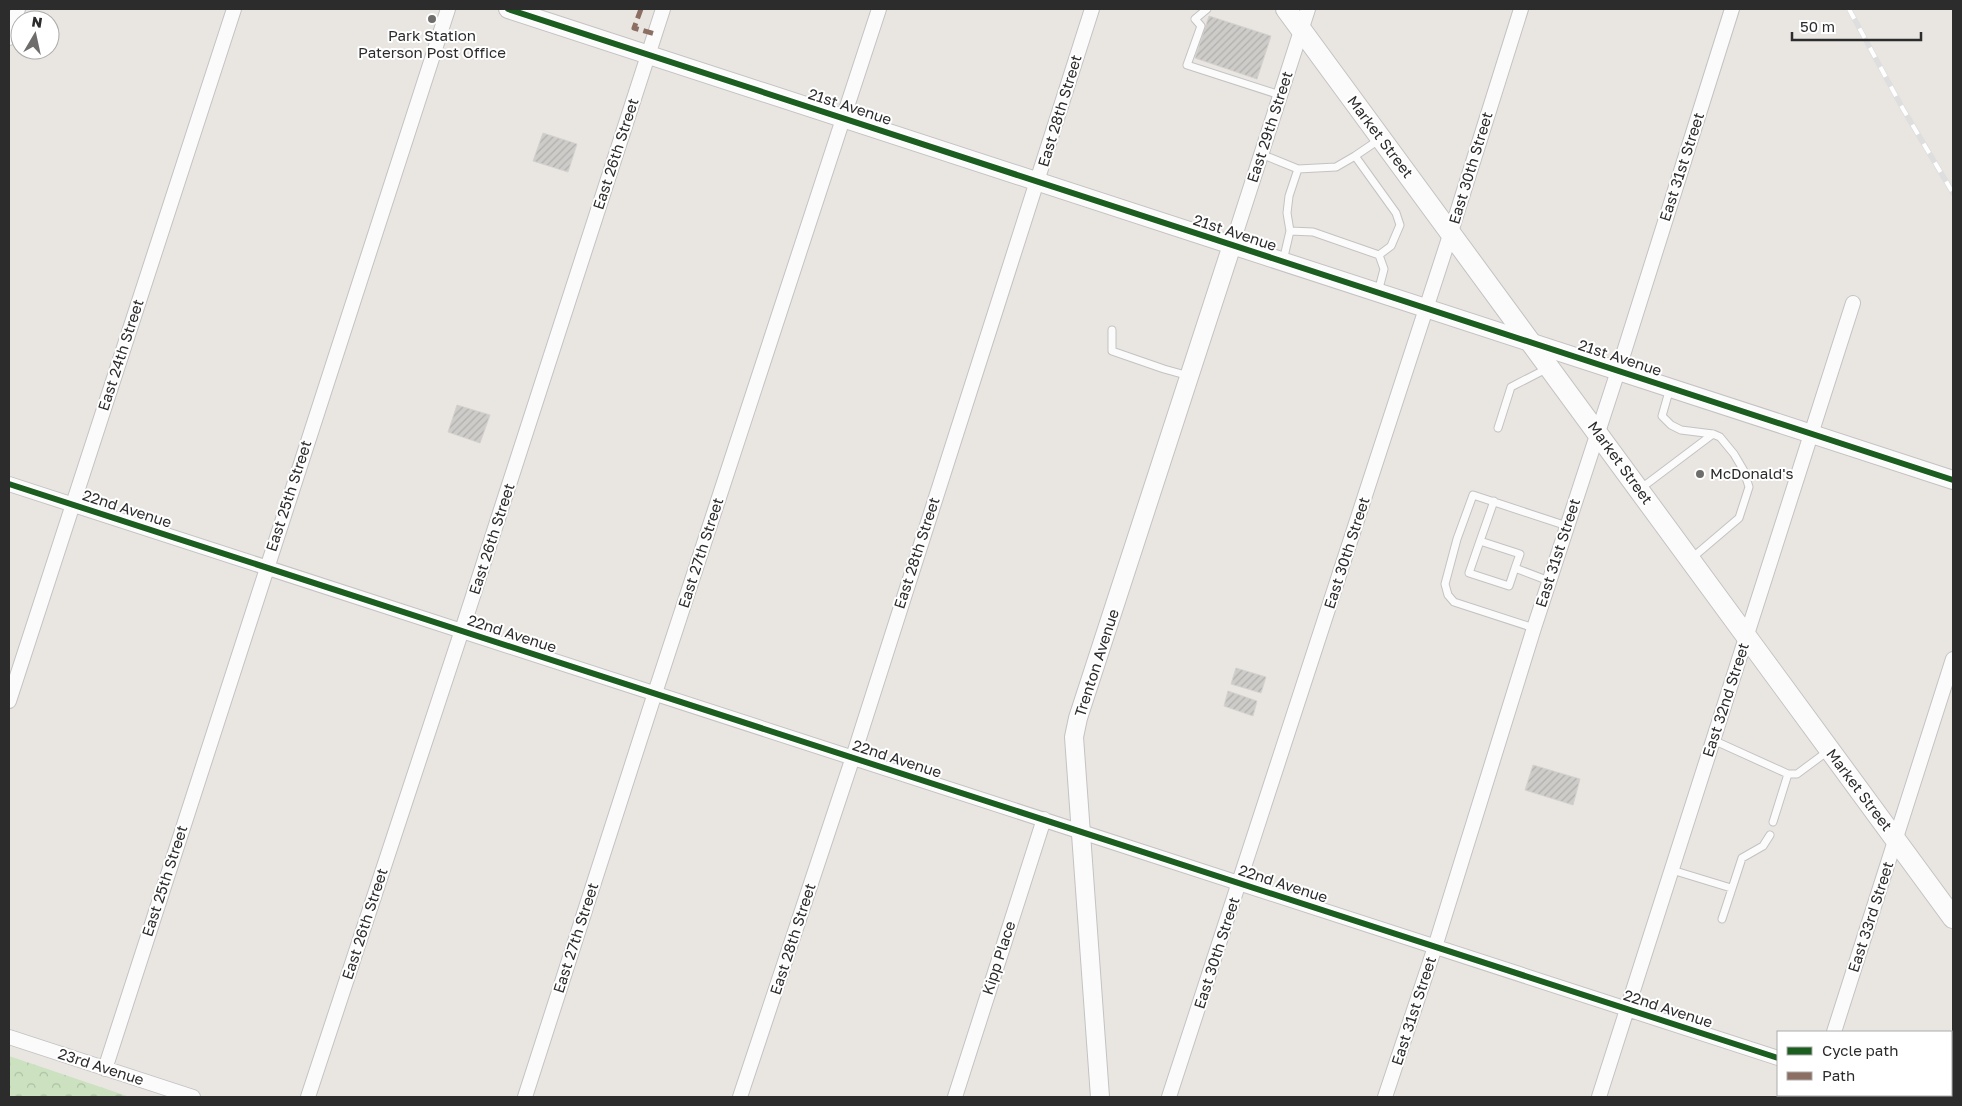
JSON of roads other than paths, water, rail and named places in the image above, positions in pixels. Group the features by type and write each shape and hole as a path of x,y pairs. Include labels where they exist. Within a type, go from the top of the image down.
{"main road":[{"name":"Market Street","path":"1286,9 1953,918"}],"street":[{"path":"9,38 18,9"},
{"name":"East 24th Street","path":"9,702 234,9"},
{"name":"East 25th Street","path":"104,1069 448,9"},
{"name":"21st Avenue","path":"508,9 1953,480"},
{"name":"East 26th Street","path":"308,1097 462,630 663,9"},
{"name":"East 27th Street","path":"525,1097 879,9"},
{"name":"East 28th Street","path":"740,1097 853,758 918,549 1092,9"},
{"name":"East 29th Street","path":"1232,245 1308,9"},
{"name":"East 30th Street","path":"1170,1097 1451,232 1521,9"},
{"name":"East 31st Street","path":"1385,1097 1435,947 1534,628 1618,371 1732,9"},
{"name":"Trenton Avenue","path":"1100,1097 1074,737 1078,718 1232,245"},
{"name":"East 32nd Street","path":"1599,1097 1852,303"},
{"name":"22nd Avenue","path":"9,484 1777,1058"},
{"name":"East 33rd Street","path":"1834,1031 1953,659"},
{"name":"Kipp Place","path":"955,1097 1044,819"},
{"name":"23rd Avenue","path":"9,1038 193,1097"}],"lane":[{"path":"1207,9 1195,19 1200,26 1187,65 1280,96"},
{"path":"1261,154 1298,169 1336,167 1356,156 1381,138"},
{"path":"1356,156 1396,213 1400,225 1391,246 1379,255"},
{"path":"1282,261 1290,231 1287,213 1289,196 1298,169"},
{"path":"1290,231 1313,232 1379,255"},
{"path":"1378,292 1384,269 1379,255"},
{"path":"1112,330 1112,351 1190,376"},
{"path":"1498,428 1511,388 1550,367"},
{"path":"1670,388 1662,416 1670,426 1681,430 1713,434 1720,437 1734,454 1744,471 1749,487 1739,518 1690,560"},
{"path":"1639,490 1713,434"},
{"path":"1534,628 1454,602 1448,595 1445,584 1457,540 1472,495 1567,526"},
{"path":"1480,540 1520,554 1509,586 1468,573 1494,501"},
{"path":"1516,568 1549,581"},
{"path":"1713,740 1788,774 1797,774 1829,749"},
{"path":"1774,822 1788,774"},
{"path":"1722,919 1742,858 1763,846 1770,835"},
{"path":"1672,870 1731,888"}],"railway":[{"path":"1849,9 1903,109 1953,193"}],"place":[{"name":"Park Station Paterson Post Office","path":"432,19"},
{"name":"McDonald's","path":"1700,474"}]}
